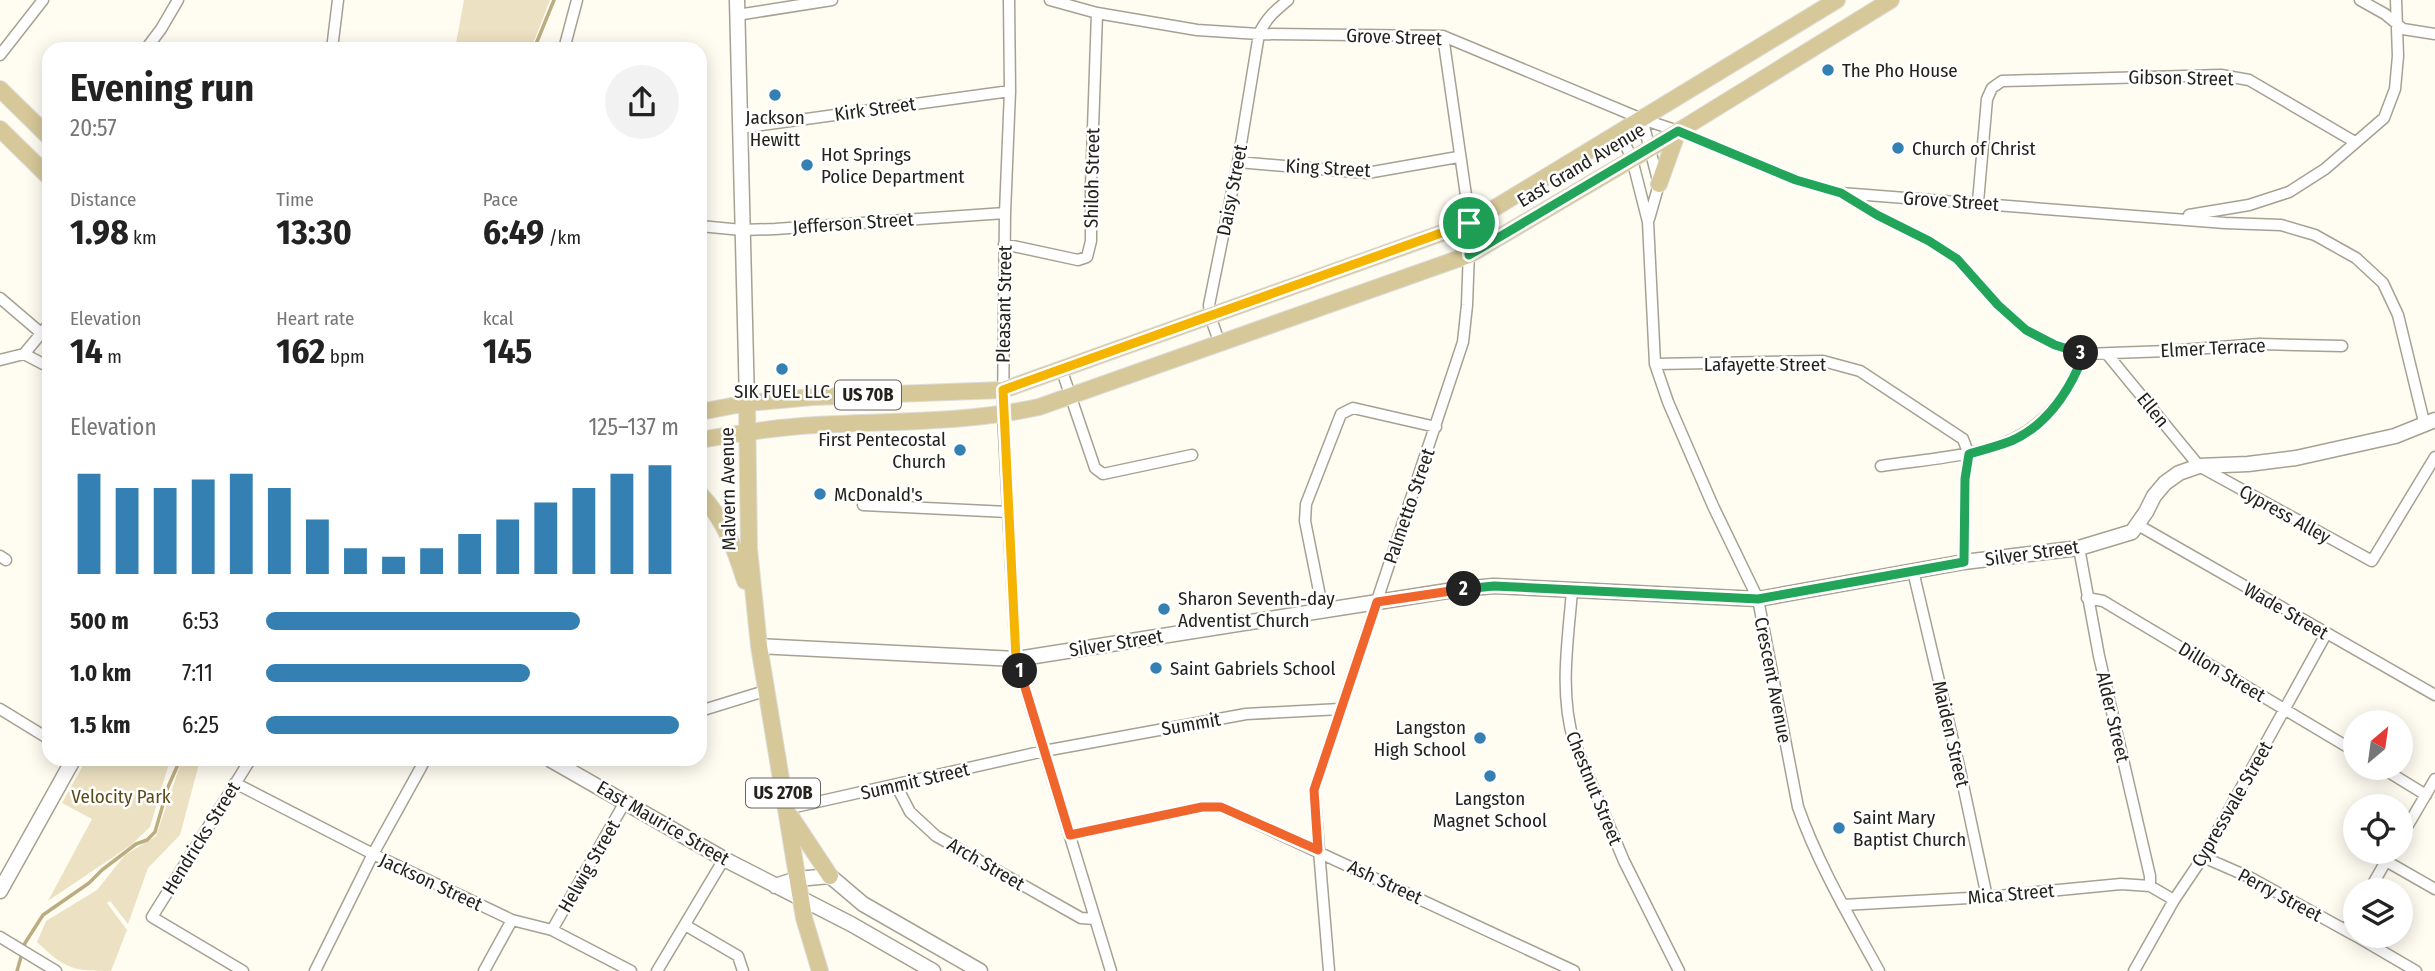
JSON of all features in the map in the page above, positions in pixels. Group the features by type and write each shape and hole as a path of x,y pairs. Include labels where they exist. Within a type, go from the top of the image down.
{"main road":[{"name":"East Grand Avenue","path":"707,411 747,403 813,397 1003,390 1469,223 1837,0"},
{"name":"East Grand Avenue","path":"707,439 747,431 814,425 950,420 1039,407 1469,255 1651,148 1891,0"},
{"path":"0,89 42,130"},
{"path":"0,129 42,168"},
{"path":"1659,184 1678,131"},
{"name":"Malvern Avenue","path":"747,403 749,549 759,646 800,898 809,939 820,971"},
{"name":"US 270B","path":"707,503 724,524 736,550 755,613"},
{"path":"786,809 830,876"}],"street":[{"path":"0,55 43,0"},
{"path":"151,42 178,0"},
{"path":"333,42 338,0"},
{"path":"566,42 576,0"},
{"name":"Malvern Avenue","path":"737,0 747,403"},
{"path":"737,15 832,0"},
{"name":"Pleasant Street","path":"1009,0 1010,91 1004,244 1003,414 1016,659 1111,971"},
{"name":"Grove Street","path":"1050,0 1097,13 1197,30 1259,34 1443,36 1796,180 1841,193 2281,225 2315,235 2356,258 2383,284 2398,315 2430,423"},
{"path":"1259,34 1265,20 1289,0"},
{"path":"2360,0 2403,29 2435,34"},
{"path":"2176,217 2249,205 2289,191 2325,169 2384,118 2395,89 2398,56 2396,0"},
{"name":"Shiloh Street","path":"1004,244 1078,260 1087,257 1091,241 1097,13"},
{"name":"Daisy Street","path":"1220,344 1210,316 1209,304 1238,162 1259,34"},
{"name":"Palmetto Street","path":"1329,971 1314,790 1463,342 1469,223 1443,36"},
{"name":"Gibson Street","path":"1978,202 1987,99 1992,88 2002,81 2221,75 2249,80 2356,142"},
{"name":"Kirk Street","path":"740,128 1010,91"},
{"name":"Crescent Avenue","path":"1642,119 1659,184 1648,222"},
{"name":"Crescent Avenue","path":"1620,133 1632,159 1648,222 1656,364 1678,425 1713,506 1758,599 1798,807 1843,905 1879,971"},
{"name":"King Street","path":"1238,162 1367,173 1458,157"},
{"name":"Elmer Terrace","path":"1841,193 1957,259 1998,305 2026,330 2055,345 2084,354 2259,344 2342,346"},
{"name":"Jefferson Street","path":"707,227 742,230 1005,213"},
{"path":"0,298 42,326"},
{"path":"0,360 24,354 42,334"},
{"path":"24,354 42,363"},
{"path":"1881,466 1969,454 2012,440 2035,427 2056,405 2068,388 2084,354"},
{"name":"Ellen","path":"2107,354 2199,466"},
{"name":"Lafayette Street","path":"1656,364 1824,361 1860,371 1963,439 1969,454"},
{"path":"1062,370 1095,468 1102,474 1192,455"},
{"path":"1323,611 1305,521 1306,504 1341,414 1353,408 1436,427"},
{"path":"2137,525 2165,483 2179,473 2199,466 2296,458 2395,436 2430,423"},
{"path":"1964,562 1965,479 1969,454"},
{"name":"Cypress Alley","path":"2199,466 2372,561 2435,457"},
{"path":"863,505 1008,512"},
{"name":"Silver Street","path":"759,646 1016,659 1494,586 1758,599 1964,562 2079,548 2132,532 2137,525"},
{"name":"Wade Street","path":"2137,525 2435,695"},
{"name":"Alder Street","path":"2079,548 2087,598 2150,876 2150,886"},
{"name":"Maiden Street","path":"1913,571 1987,897"},
{"name":"Chestnut Street","path":"1572,591 1565,703 1568,723 1624,861 1679,971"},
{"name":"Dillon Street","path":"2087,598 2104,601 2343,744"},
{"name":"Cypressvale Street","path":"2134,971 2203,857 2326,634"},
{"path":"707,709 765,691"},
{"path":"0,709 42,735"},
{"name":"Summit","path":"1044,751 1245,714 1340,709"},
{"name":"Summit Street","path":"786,809 1044,751"},
{"path":"0,891 70,766"},
{"name":"Hendricks Street","path":"243,971 152,918 246,766"},
{"path":"315,971 373,854 422,766"},
{"name":"East Maurice Street","path":"562,766 724,859 800,898"},
{"path":"2413,816 2435,779"},
{"path":"2402,780 2426,795"},
{"name":"Jackson Street","path":"235,783 373,854 513,920 552,930 631,971"},
{"name":"Arch Street","path":"896,785 910,812 936,836 1081,918 1094,919"},
{"name":"Helwig Street","path":"552,930 625,802"},
{"name":"Ash Street","path":"1070,835 1202,807 1221,807 1574,971"},
{"name":"Perry Street","path":"2203,857 2249,877 2343,929"},
{"path":"657,971 724,859"},
{"path":"2399,864 2435,889"},
{"path":"775,886 797,879 830,876 863,904 980,971"},
{"name":"Mica Street","path":"1843,905 1987,897 2121,884 2150,886 2175,900"},
{"path":"800,898 933,971"},
{"path":"851,924 863,904"},
{"path":"484,971 513,920"},
{"path":"685,925 738,956 743,971"},
{"path":"0,937 56,971"},
{"name":"Perry Street","path":"2376,948 2416,971"}],"green space":[{"path":"464,0 550,0 534,42 456,42"},
{"name":"Velocity Park","path":"83,766 168,766 150,827 131,845 48,901 92,819 62,803"},
{"path":"180,766 198,766 180,835 148,868 128,924 110,901 107,903 127,930 111,971 70,967 37,942 46,921 97,890 125,855 156,836"}],"waterway":[{"path":"537,42 554,0"},
{"path":"17,971 25,943 43,915 155,832 168,787 177,766"}],"place":[{"name":"The Pho House","path":"1828,70"},
{"name":"Jackson Hewitt","path":"775,95"},
{"name":"Church of Christ","path":"1898,148"},
{"name":"Hot Springs Police Department","path":"807,165"},
{"name":"SIK FUEL LLC","path":"782,369"},
{"name":"First Pentecostal Church","path":"960,450"},
{"name":"McDonald's","path":"820,494"},
{"name":"Sharon Seventh-day Adventist Church","path":"1164,609"},
{"name":"Saint Gabriels School","path":"1156,668"},
{"name":"Langston High School","path":"1480,738"},
{"name":"Langston Magnet School","path":"1490,776"},
{"name":"Saint Mary Baptist Church","path":"1839,828"}],"route":[{"path":"1678,131 1796,180 1841,193 1929,241 1957,259 1998,305 2026,330 2055,345 2084,354 2074,379 2056,405 2035,427 2012,440 1969,454 1965,479 1964,562 1758,599 1494,586 1377,602 1314,790 1318,850 1221,807 1202,807 1070,835 1016,659 1003,390 1469,223 1469,255 1678,131"}]}
